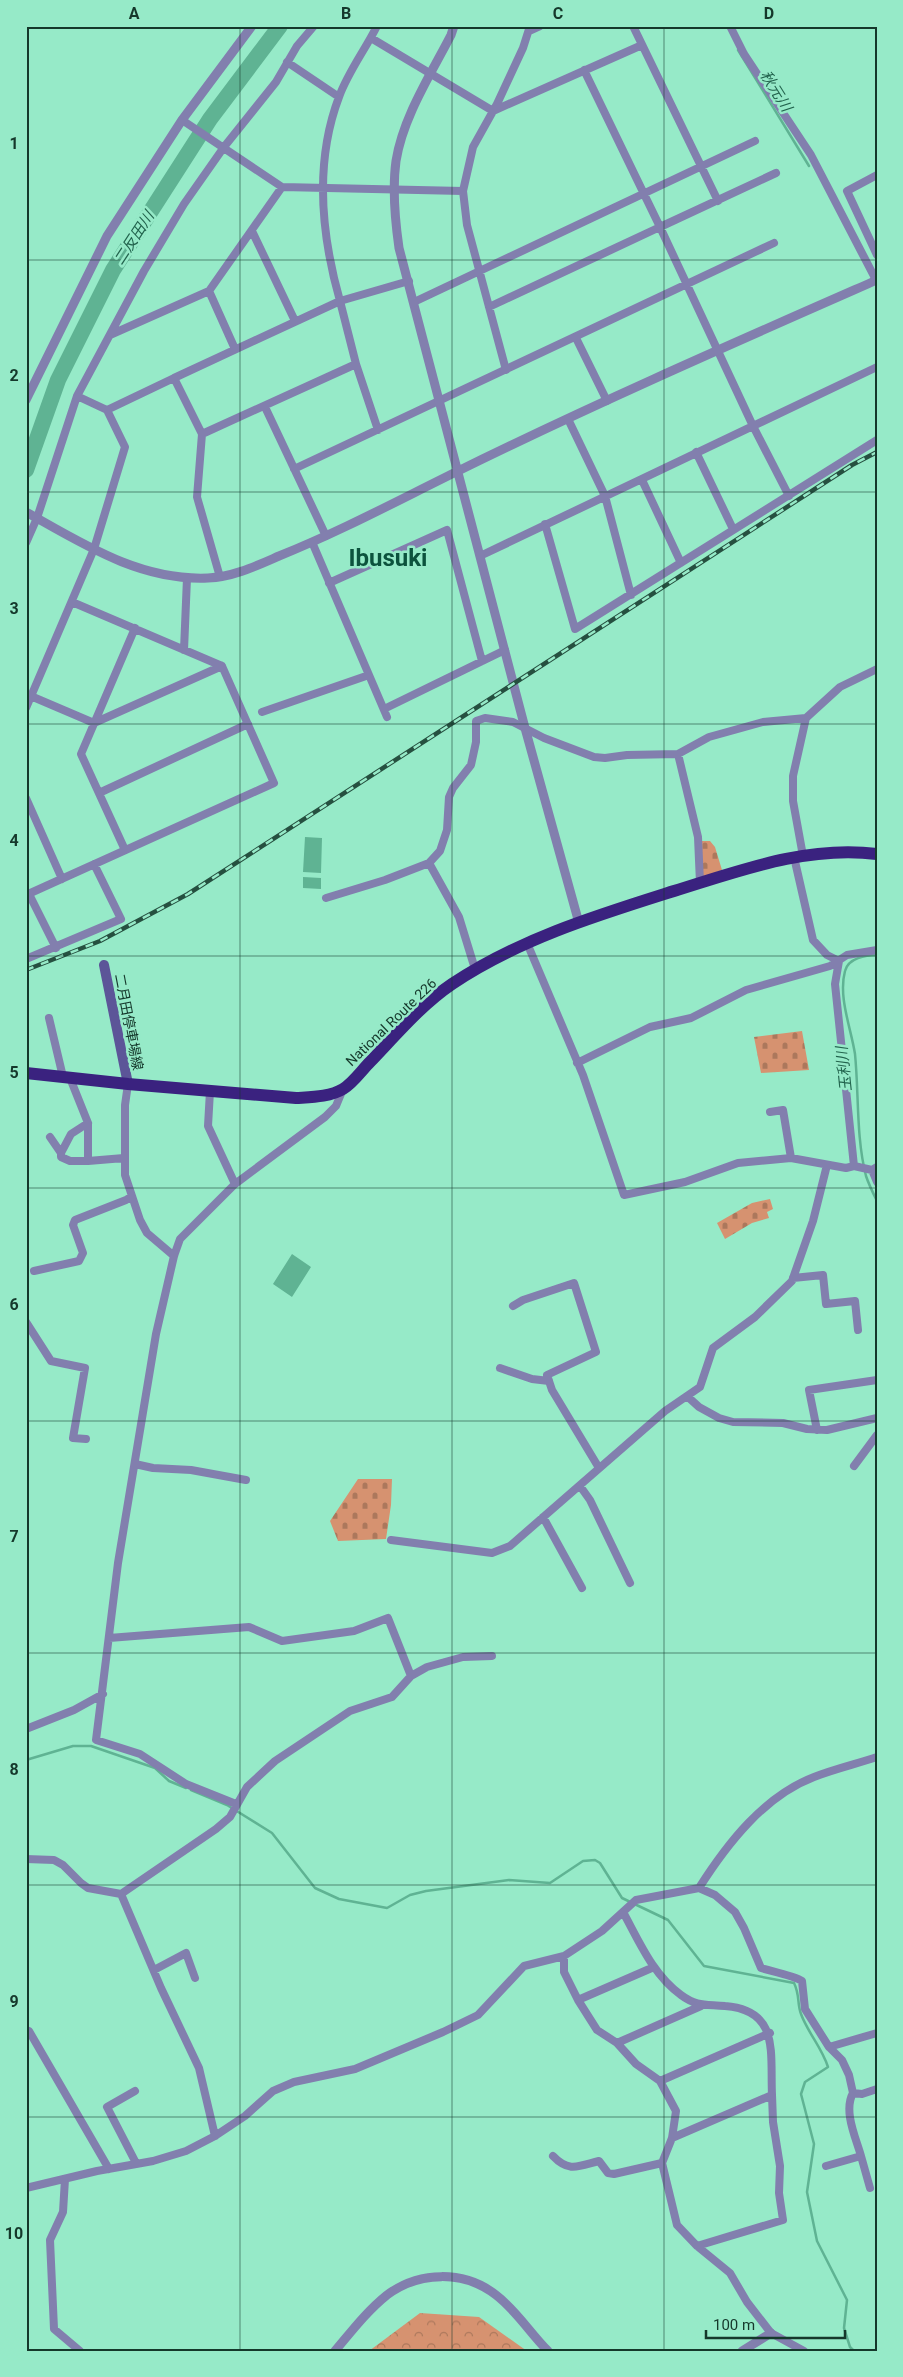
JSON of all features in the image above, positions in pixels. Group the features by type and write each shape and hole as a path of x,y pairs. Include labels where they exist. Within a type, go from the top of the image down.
{"highway":[{"name":"National Route 226","path":"26,1073 128,1084 296,1098 320,1096 343,1089 426,1004 450,985 527,943 579,923 700,883 799,856 844,852 877,854"}],"main road":[{"name":"二月田停車場線","path":"104,965 128,1084"}],"street":[{"path":"26,400 107,236 182,120 252,26"},
{"path":"26,543 31,514 77,396 110,335 184,204 224,147 276,82 287,62 314,26"},
{"path":"377,26 353,67 339,98 326,151 322,188 329,264 356,364 378,430"},
{"path":"454,26 402,138 396,161 394,217 408,281 525,728 579,923"},
{"path":"506,370 467,225 463,191 473,147 493,111 523,48 529,29 540,26"},
{"path":"633,26 718,201"},
{"path":"31,514 94,549 147,572 188,578 220,577 242,571 326,536 607,401 717,350 877,280 811,155 744,54 730,26"},
{"path":"371,38 493,111"},
{"path":"493,111 642,45"},
{"path":"287,62 339,98"},
{"path":"584,70 753,426 789,496"},
{"path":"182,120 282,188 463,191"},
{"path":"414,302 755,141"},
{"path":"489,307 776,174"},
{"path":"877,175 847,191 877,255"},
{"path":"110,335 208,291 282,188"},
{"path":"252,231 295,321"},
{"path":"294,469 576,338 774,243"},
{"path":"107,410 340,300 408,281"},
{"path":"208,291 235,348"},
{"path":"576,338 607,401"},
{"path":"202,434 356,364"},
{"path":"480,556 877,367"},
{"path":"174,378 202,434 197,497 220,577"},
{"path":"26,708 29,695 94,549 125,447 107,410 77,396"},
{"path":"265,407 326,536"},
{"path":"568,420 605,496 630,595"},
{"path":"545,524 575,630 877,440"},
{"path":"696,452 733,529"},
{"path":"642,480 680,563"},
{"path":"329,582 446,530 482,661"},
{"path":"312,542 388,717"},
{"path":"184,650 188,578"},
{"path":"56,948 28,894 274,783 222,666 72,602"},
{"path":"124,850 81,754 135,628"},
{"path":"384,709 505,650"},
{"path":"29,695 94,723 222,666"},
{"path":"839,961 827,955 814,940 799,856 792,776 806,718 840,687 877,669"},
{"path":"262,712 369,675"},
{"path":"326,898 385,880 430,863 440,851 445,839 449,797 453,788 471,765 476,742 476,721 484,718 513,722 594,757 678,754 709,737 763,722 806,718"},
{"path":"99,793 248,724"},
{"path":"678,754 698,837 700,883"},
{"path":"26,798 62,879"},
{"path":"26,824 35,820"},
{"path":"430,863 459,916 475,970"},
{"path":"26,959 56,948 121,919 94,864"},
{"path":"527,943 577,1063 611,1153 624,1195 685,1182 729,1164 791,1158 846,1168 854,1166 875,1168 877,1182"},
{"path":"577,1063 650,1027 690,1018 746,990 830,966 847,955 877,950"},
{"path":"839,961 835,984 854,1166"},
{"path":"49,1018 66,1077 88,1123 88,1161"},
{"path":"128,1084 125,1105 125,1175 147,1233 174,1256"},
{"path":"236,1804 179,1781 140,1754 96,1740 118,1563 156,1334 180,1238 235,1184 325,1117 336,1106 343,1089"},
{"path":"210,1091 208,1126 235,1184"},
{"path":"770,1112 783,1110 791,1158"},
{"path":"60,1153 71,1134 88,1123"},
{"path":"50,1137 62,1157 70,1161 124,1158"},
{"path":"391,1540 492,1553 510,1546 665,1411 700,1387 713,1348 755,1318 793,1278 813,1221 827,1165"},
{"path":"34,1271 79,1261 83,1253 73,1225 75,1220 132,1196"},
{"path":"793,1278 823,1275 826,1304 855,1301 858,1330"},
{"path":"513,1306 523,1300 574,1283 596,1352 547,1375 552,1390 599,1468"},
{"path":"26,1322 51,1361 85,1368 73,1438 86,1439"},
{"path":"500,1368 532,1379 549,1380"},
{"path":"817,1430 809,1390 877,1380"},
{"path":"688,1397 699,1407 719,1418 733,1422 783,1423 817,1430 827,1430 877,1418"},
{"path":"854,1466 877,1435"},
{"path":"135,1464 153,1468 190,1470 246,1480"},
{"path":"580,1486 590,1500 630,1583"},
{"path":"543,1517 582,1588"},
{"path":"109,1638 249,1627 282,1642 354,1631 388,1618 411,1676"},
{"path":"26,1859 54,1860 63,1864 88,1888 121,1894 216,1830 230,1817 236,1804 248,1787 275,1761 350,1711 392,1697 411,1676 427,1667 463,1657 492,1656"},
{"path":"26,1729 74,1710 103,1694"},
{"path":"700,1888 721,1853 769,1803 812,1777 877,1757"},
{"path":"26,2188 136,2163 153,2161 186,2151 215,2136 245,2116 274,2091 294,2082 355,2068 478,2015 524,1966 564,1956 602,1931 636,1900 700,1888 715,1895 735,1912 761,1968 782,1975 796,1977 802,1981 806,2008 829,2047 842,2060 849,2075 853,2093 849,2100 850,2115 870,2188"},
{"path":"121,1894 199,2068 215,2136"},
{"path":"623,1912 654,1967 682,1996 701,2006"},
{"path":"154,1970 186,1952 195,1978"},
{"path":"564,1956 564,1972 578,2000 600,2034 617,2043 636,2064 660,2081 676,2111 672,2138 662,2163 677,2225 697,2246 730,2273 747,2302 771,2333 804,2351"},
{"path":"578,2000 654,1967"},
{"path":"617,2043 701,2006 725,2006 745,2009 756,2014 770,2033 773,2122 780,2166 779,2193 782,2220 697,2246"},
{"path":"26,2030 29,2031 109,2169"},
{"path":"660,2081 770,2033"},
{"path":"829,2047 877,2033"},
{"path":"853,2093 862,2094 877,2089"},
{"path":"135,2091 107,2107 136,2163"},
{"path":"672,2138 772,2095"},
{"path":"553,2156 562,2166 569,2168 599,2162 608,2173 614,2174 662,2163"},
{"path":"826,2166 862,2156"},
{"path":"65,2179 63,2212 50,2240 54,2329 80,2351"},
{"path":"335,2351 387,2295 408,2283 434,2276 454,2276 476,2282 496,2295 548,2351"},
{"path":"742,2351 771,2333"}],"green space":[{"path":"701,841 710,841 715,847 722,870 703,877"},
{"path":"802,1031 809,1070 761,1073 754,1037"},
{"path":"770,1199 773,1209 767,1212 769,1218 752,1223 725,1239 717,1223 752,1203"},
{"path":"358,1479 392,1479 391,1505 386,1539 338,1541 330,1521"},
{"path":"420,2313 479,2317 527,2351 369,2351"}],"shaded area":[{"path":"305,837 322,838 321,873 303,872"},
{"path":"303,877 321,878 321,889 303,888"},
{"path":"292,1254 311,1267 292,1297 273,1284"}],"waterway":[{"name":"二反田川","path":"26,470 58,380 113,270 210,119 280,26"},
{"name":"秋元川","path":"738,50 809,166"},
{"name":"玉利川","path":"877,955 863,957 850,963 845,971 843,981 844,1002 855,1054 859,1131 863,1161 867,1179 877,1201"},
{"path":"26,1760 73,1746 91,1746 155,1768 169,1781 186,1788"},
{"path":"191,1790 227,1805 272,1833 315,1888 339,1899 387,1908 410,1895 426,1891 509,1880 550,1883 583,1861 595,1860 600,1863 622,1898 668,1920 704,1966 794,1983 801,2014 828,2067 805,2082 801,2094 814,2144 807,2192 817,2241 847,2300 844,2328 850,2347 854,2351"}],"railway":[{"path":"26,970 100,941 188,894 852,465 877,452"}],"district":[{"name":"Ibusuki","path":"388,558"}]}
